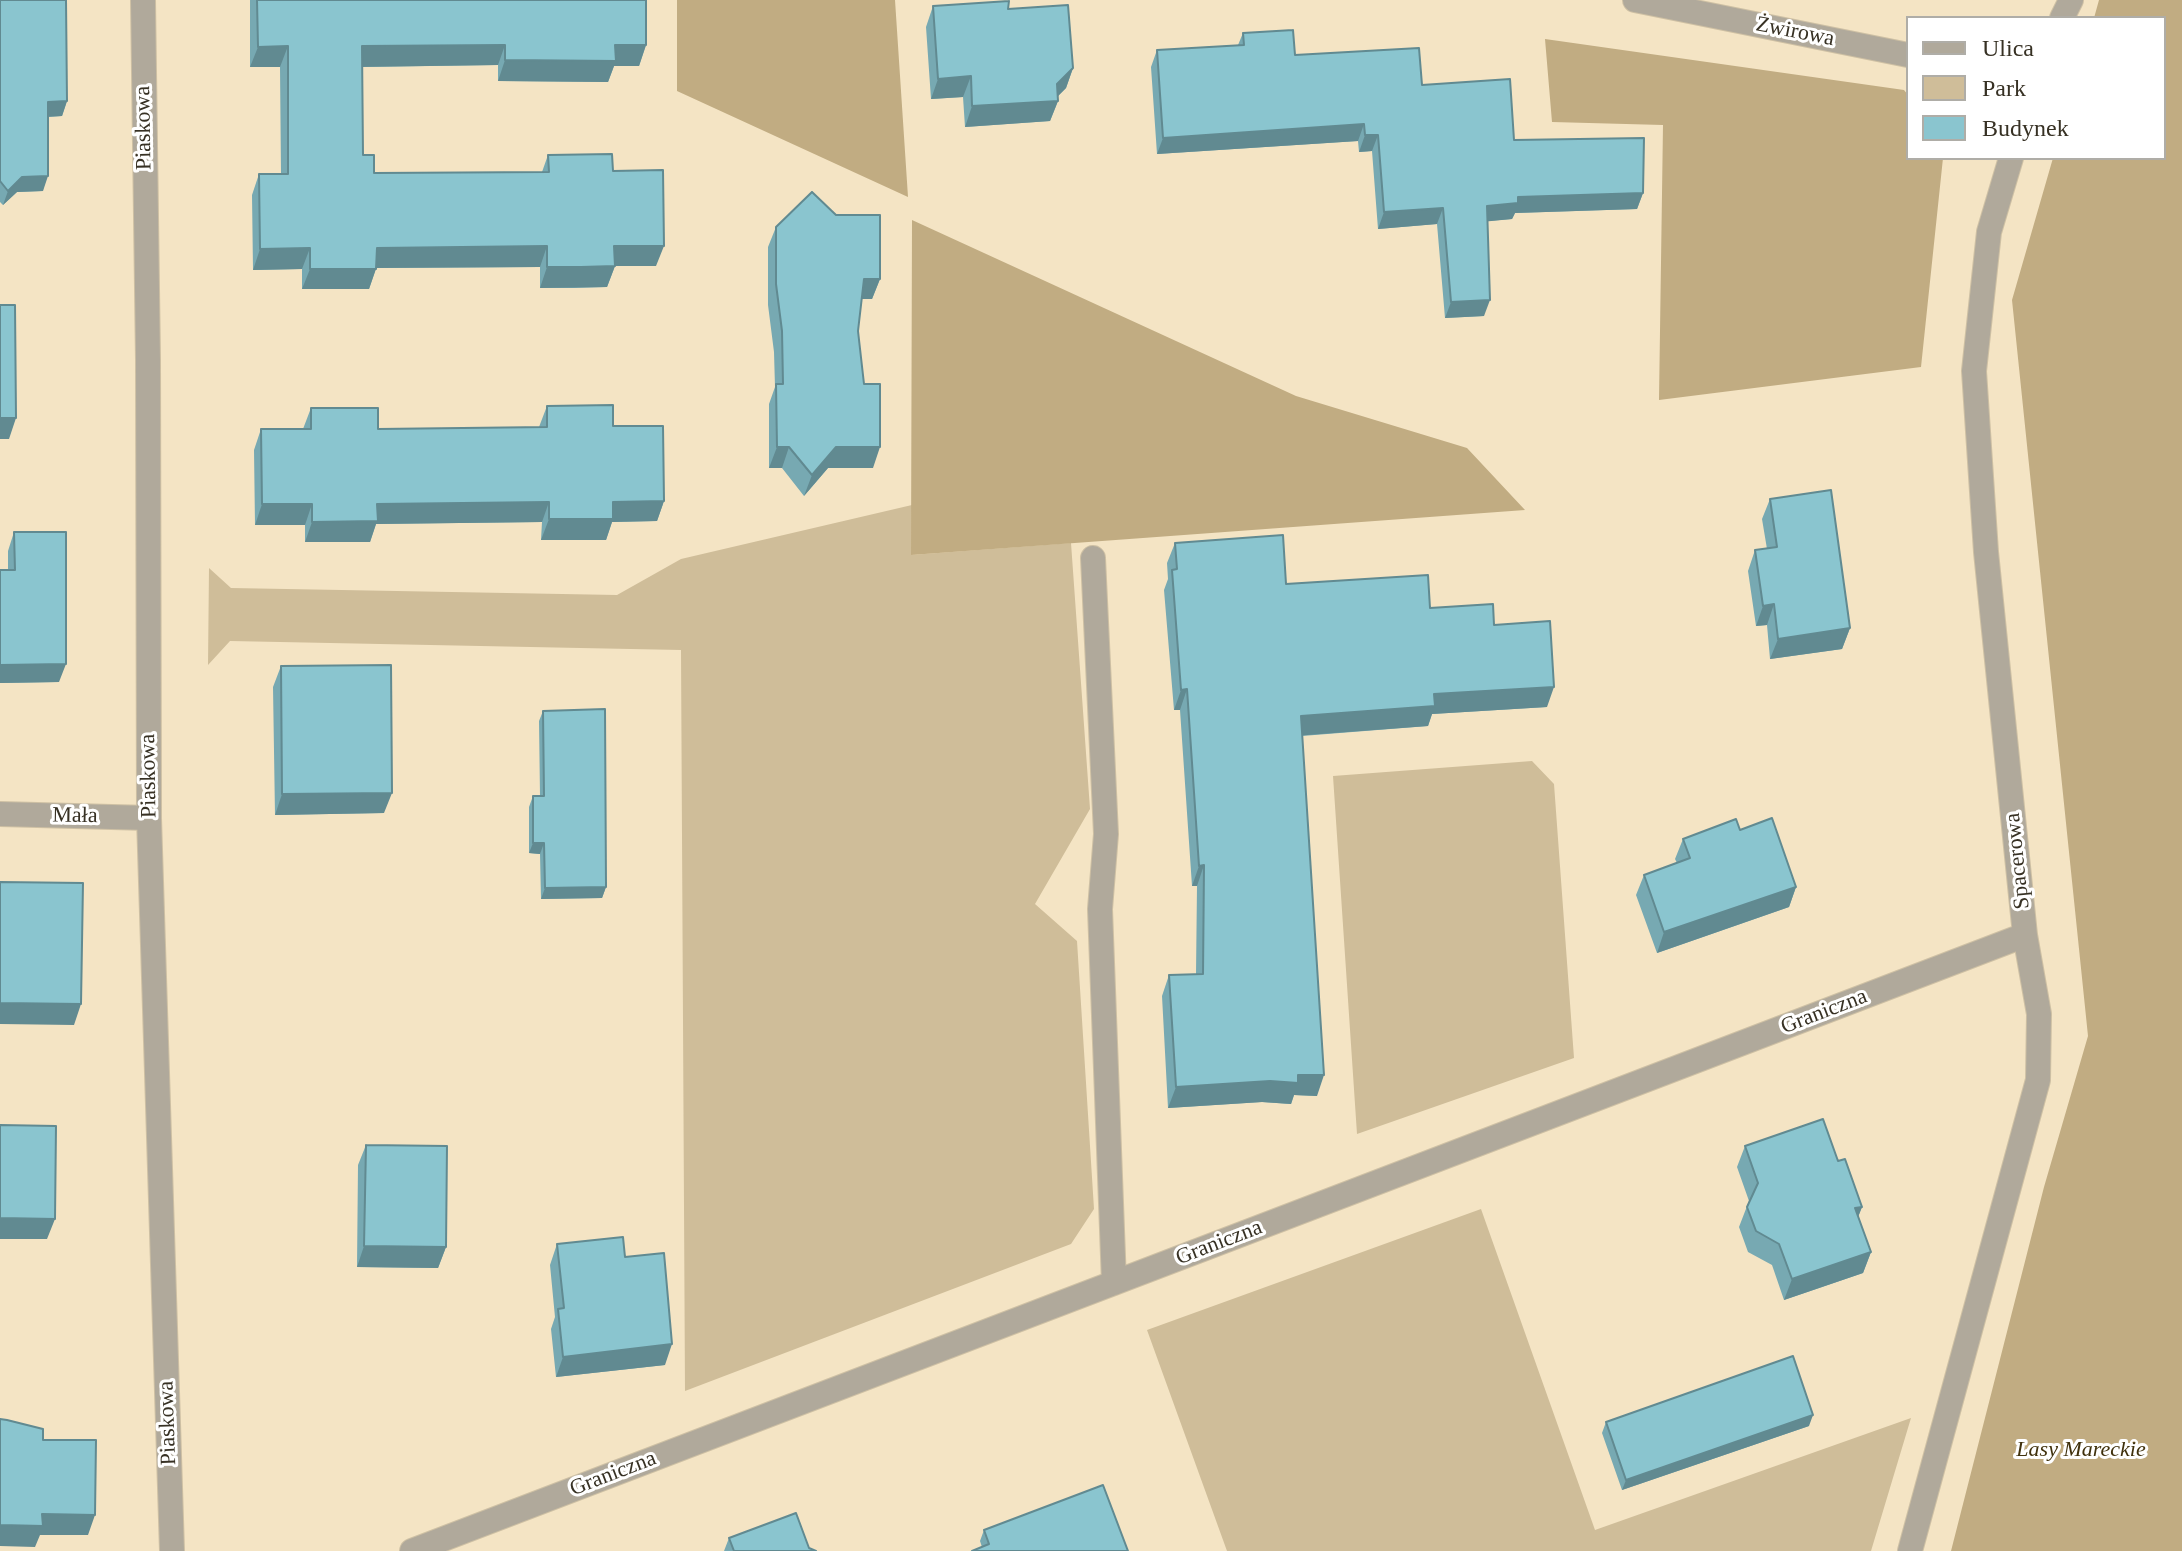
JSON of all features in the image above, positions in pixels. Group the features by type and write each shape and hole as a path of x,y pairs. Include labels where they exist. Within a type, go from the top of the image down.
{"street":[{"name":"Piaskowa","path":"143,0 149,818 172,1551"},
{"name":"Żwirowa","path":"1635,0 1906,55"},
{"name":"Spacerowa","path":"1910,1551 2038,1080 2039,1014 2025,935 1986,552 1974,371 1989,232 2010,160"},
{"path":"1093,558 1106,834 1100,909 1114,1283"},
{"name":"Mała","path":"0,814 149,818"},
{"name":"Graniczna","path":"412,1551 2025,935"}],"green space":[{"path":"677,0 895,0 908,197 677,91"},
{"name":"Lasy Mareckie","path":"2099,0 2182,0 2182,1551 1951,1551 2044,1187 2088,1036 2012,300 2052,160 2166,160 2166,16 2095,16"},
{"path":"1545,39 1904,90 1906,160 1943,160 1921,367 1659,400 1663,125 1552,122"},
{"path":"912,220 1296,396 1467,448 1525,510 911,555"},
{"path":"912,505 911,555 1071,543 1090,809 1035,904 1077,941 1094,1209 1071,1244 685,1391 681,650 230,641 208,665 209,568 231,588 617,595 681,559"},
{"path":"1532,761 1554,784 1574,1058 1357,1134 1333,776"},
{"path":"1481,1209 1595,1530 1911,1418 1871,1551 1227,1551 1147,1330"}],"building":[{"path":"0,0 66,0 67,101 48,102 48,176 22,177 8,191 0,181"},
{"path":"257,0 646,0 646,45 615,45 616,61 505,60 505,45 362,46 363,155 374,155 374,173 549,172 548,155 612,154 613,171 663,170 664,246 614,246 615,266 581,267 547,267 547,246 377,248 376,269 310,269 310,248 260,249 259,174 288,174 288,46 258,47"},
{"path":"1009,1 1008,9 1068,5 1073,68 1057,84 1058,101 972,106 971,76 938,79 933,6"},
{"path":"1293,30 1295,55 1419,48 1422,85 1510,79 1514,140 1644,138 1643,193 1518,197 1518,203 1487,206 1490,300 1451,302 1443,208 1384,212 1378,135 1365,135 1364,124 1163,138 1157,50 1244,45 1243,33"},
{"path":"812,192 836,215 880,215 880,279 864,279 858,331 864,384 880,384 880,447 836,447 812,475 789,447 777,447 776,384 783,384 782,331 776,284 776,227"},
{"path":"0,305 15,305 16,418 0,418"},
{"path":"613,405 613,426 663,426 664,501 613,502 613,519 549,519 549,502 377,504 378,521 312,522 312,504 262,504 261,429 311,429 311,408 378,408 378,429 547,427 547,406"},
{"path":"1831,490 1850,628 1778,639 1774,604 1763,606 1755,550 1777,547 1770,499"},
{"path":"14,532 66,532 66,664 0,665 0,570 15,570"},
{"path":"1283,535 1286,584 1428,575 1430,608 1493,604 1494,625 1550,621 1554,687 1434,694 1435,706 1301,716 1324,1075 1298,1075 1298,1083 1270,1081 1176,1087 1169,975 1203,974 1204,865 1199,866 1187,689 1181,690 1172,570 1177,569 1175,543"},
{"path":"391,665 392,793 282,794 281,666"},
{"path":"605,709 606,887 545,888 544,843 533,843 533,796 544,796 543,711"},
{"path":"1772,818 1796,887 1664,932 1644,875 1690,858 1683,839 1736,819 1740,830"},
{"path":"0,882 83,883 81,1004 0,1003"},
{"path":"1823,1119 1838,1161 1845,1159 1862,1207 1855,1208 1871,1252 1792,1279 1779,1244 1756,1231 1747,1207 1758,1183 1745,1146"},
{"path":"0,1125 56,1126 55,1219 0,1218"},
{"path":"366,1145 447,1146 446,1247 364,1246"},
{"path":"623,1237 625,1257 664,1253 672,1344 563,1357 558,1309 564,1308 557,1244"},
{"path":"1793,1356 1813,1415 1626,1480 1606,1422"},
{"path":"0,1419 43,1429 43,1440 96,1440 95,1515 42,1514 43,1526 0,1525"},
{"path":"1103,1485 1128,1551 972,1551 989,1544 984,1530"},
{"path":"796,1513 809,1548 816,1551 734,1551 729,1538"}]}
